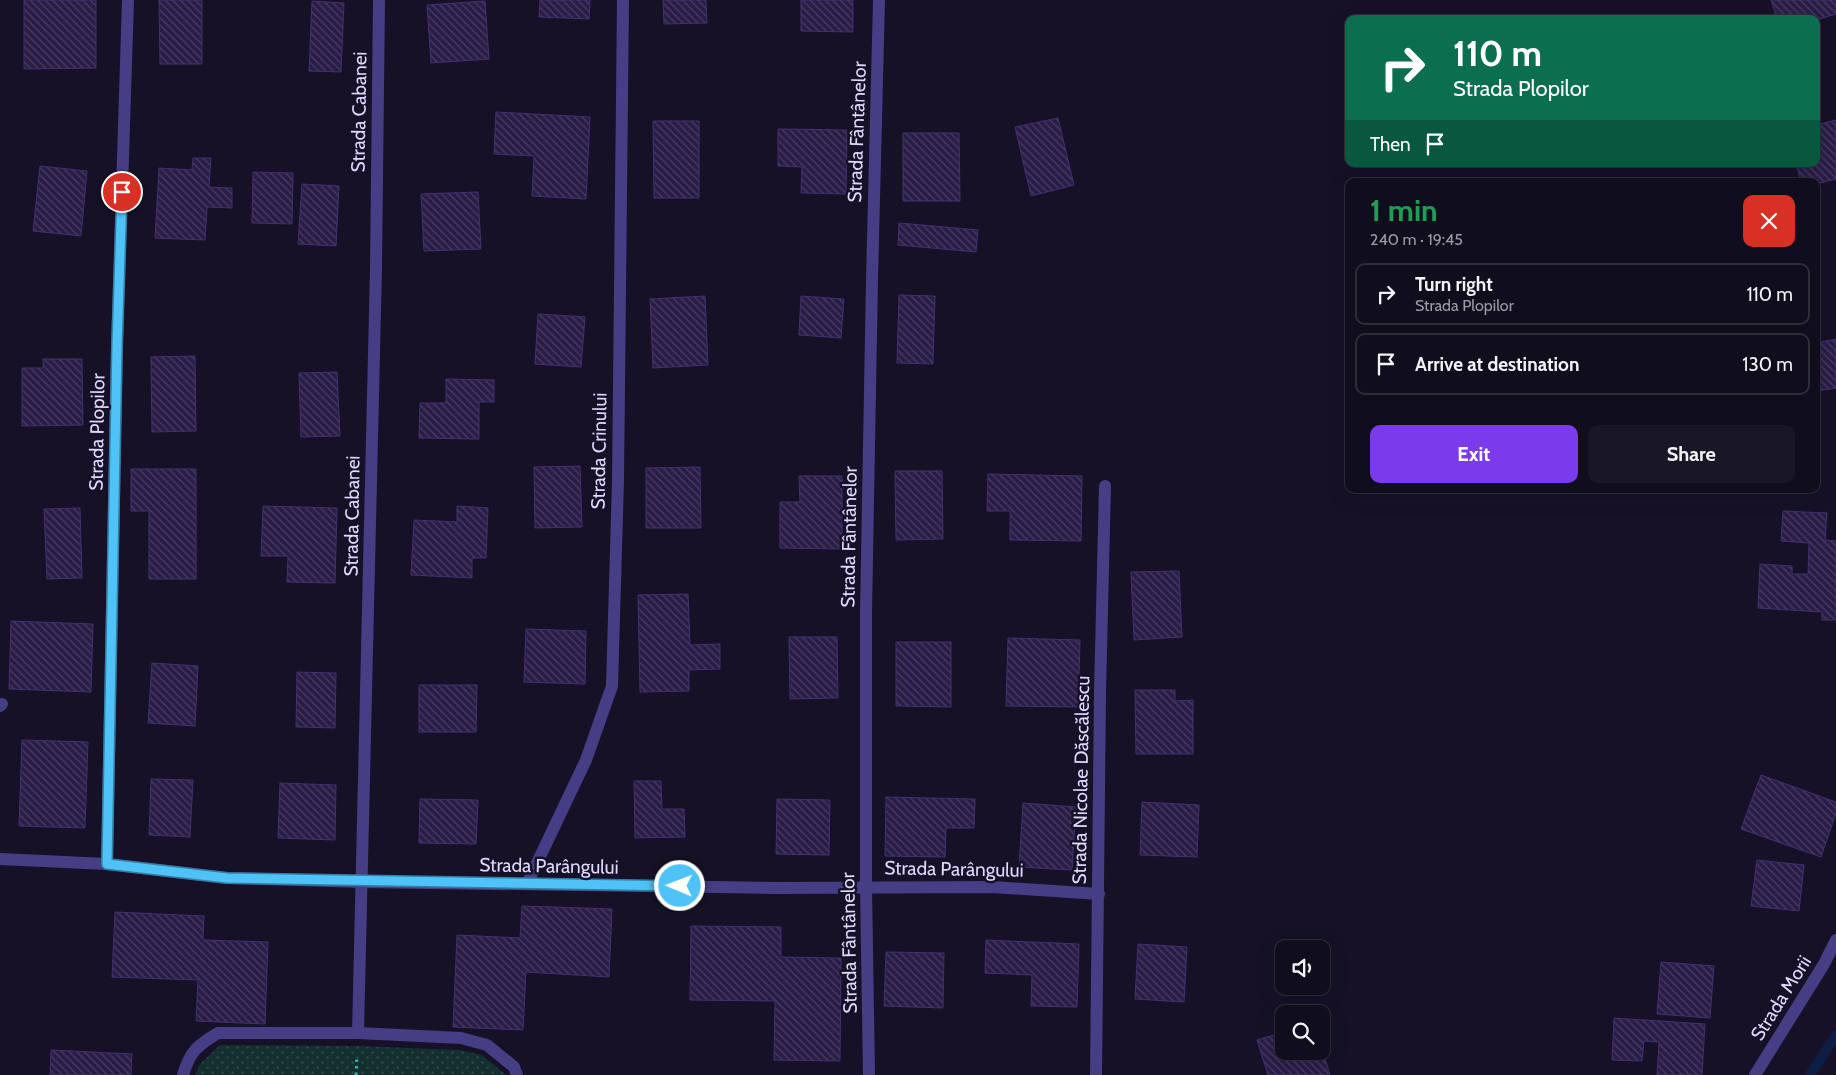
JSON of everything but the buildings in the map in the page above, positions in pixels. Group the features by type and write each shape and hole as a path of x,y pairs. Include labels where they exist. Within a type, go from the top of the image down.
{"street":[{"name":"Strada Plopilor","path":"107,864 117,346 128,0"},
{"name":"Strada Cabanei","path":"358,1033 376,268 379,0"},
{"name":"Strada Crinului","path":"527,884 586,760 612,686 618,481 623,0"},
{"name":"Strada Fântânelor","path":"870,1075 866,887 866,612 879,0"},
{"name":"Strada Nicolae Dăscălescu","path":"1096,1075 1100,692 1105,486"},
{"name":"Strada Parângului","path":"0,858 107,864 227,878 362,882 776,888 992,887 1099,894"},
{"name":"Strada Morii","path":"1755,1075 1824,964 1836,940"},
{"path":"183,1075 187,1062 200,1044 218,1032 358,1033 461,1038 487,1045 514,1067 517,1075"}],"green space":[{"path":"220,1045 358,1046 460,1050 482,1055 506,1075 195,1075 200,1064"}],"waterway":[{"path":"1810,1075 1836,1035"}],"route":[{"path":"122,192 117,346 107,864 227,878 680,886"}]}
